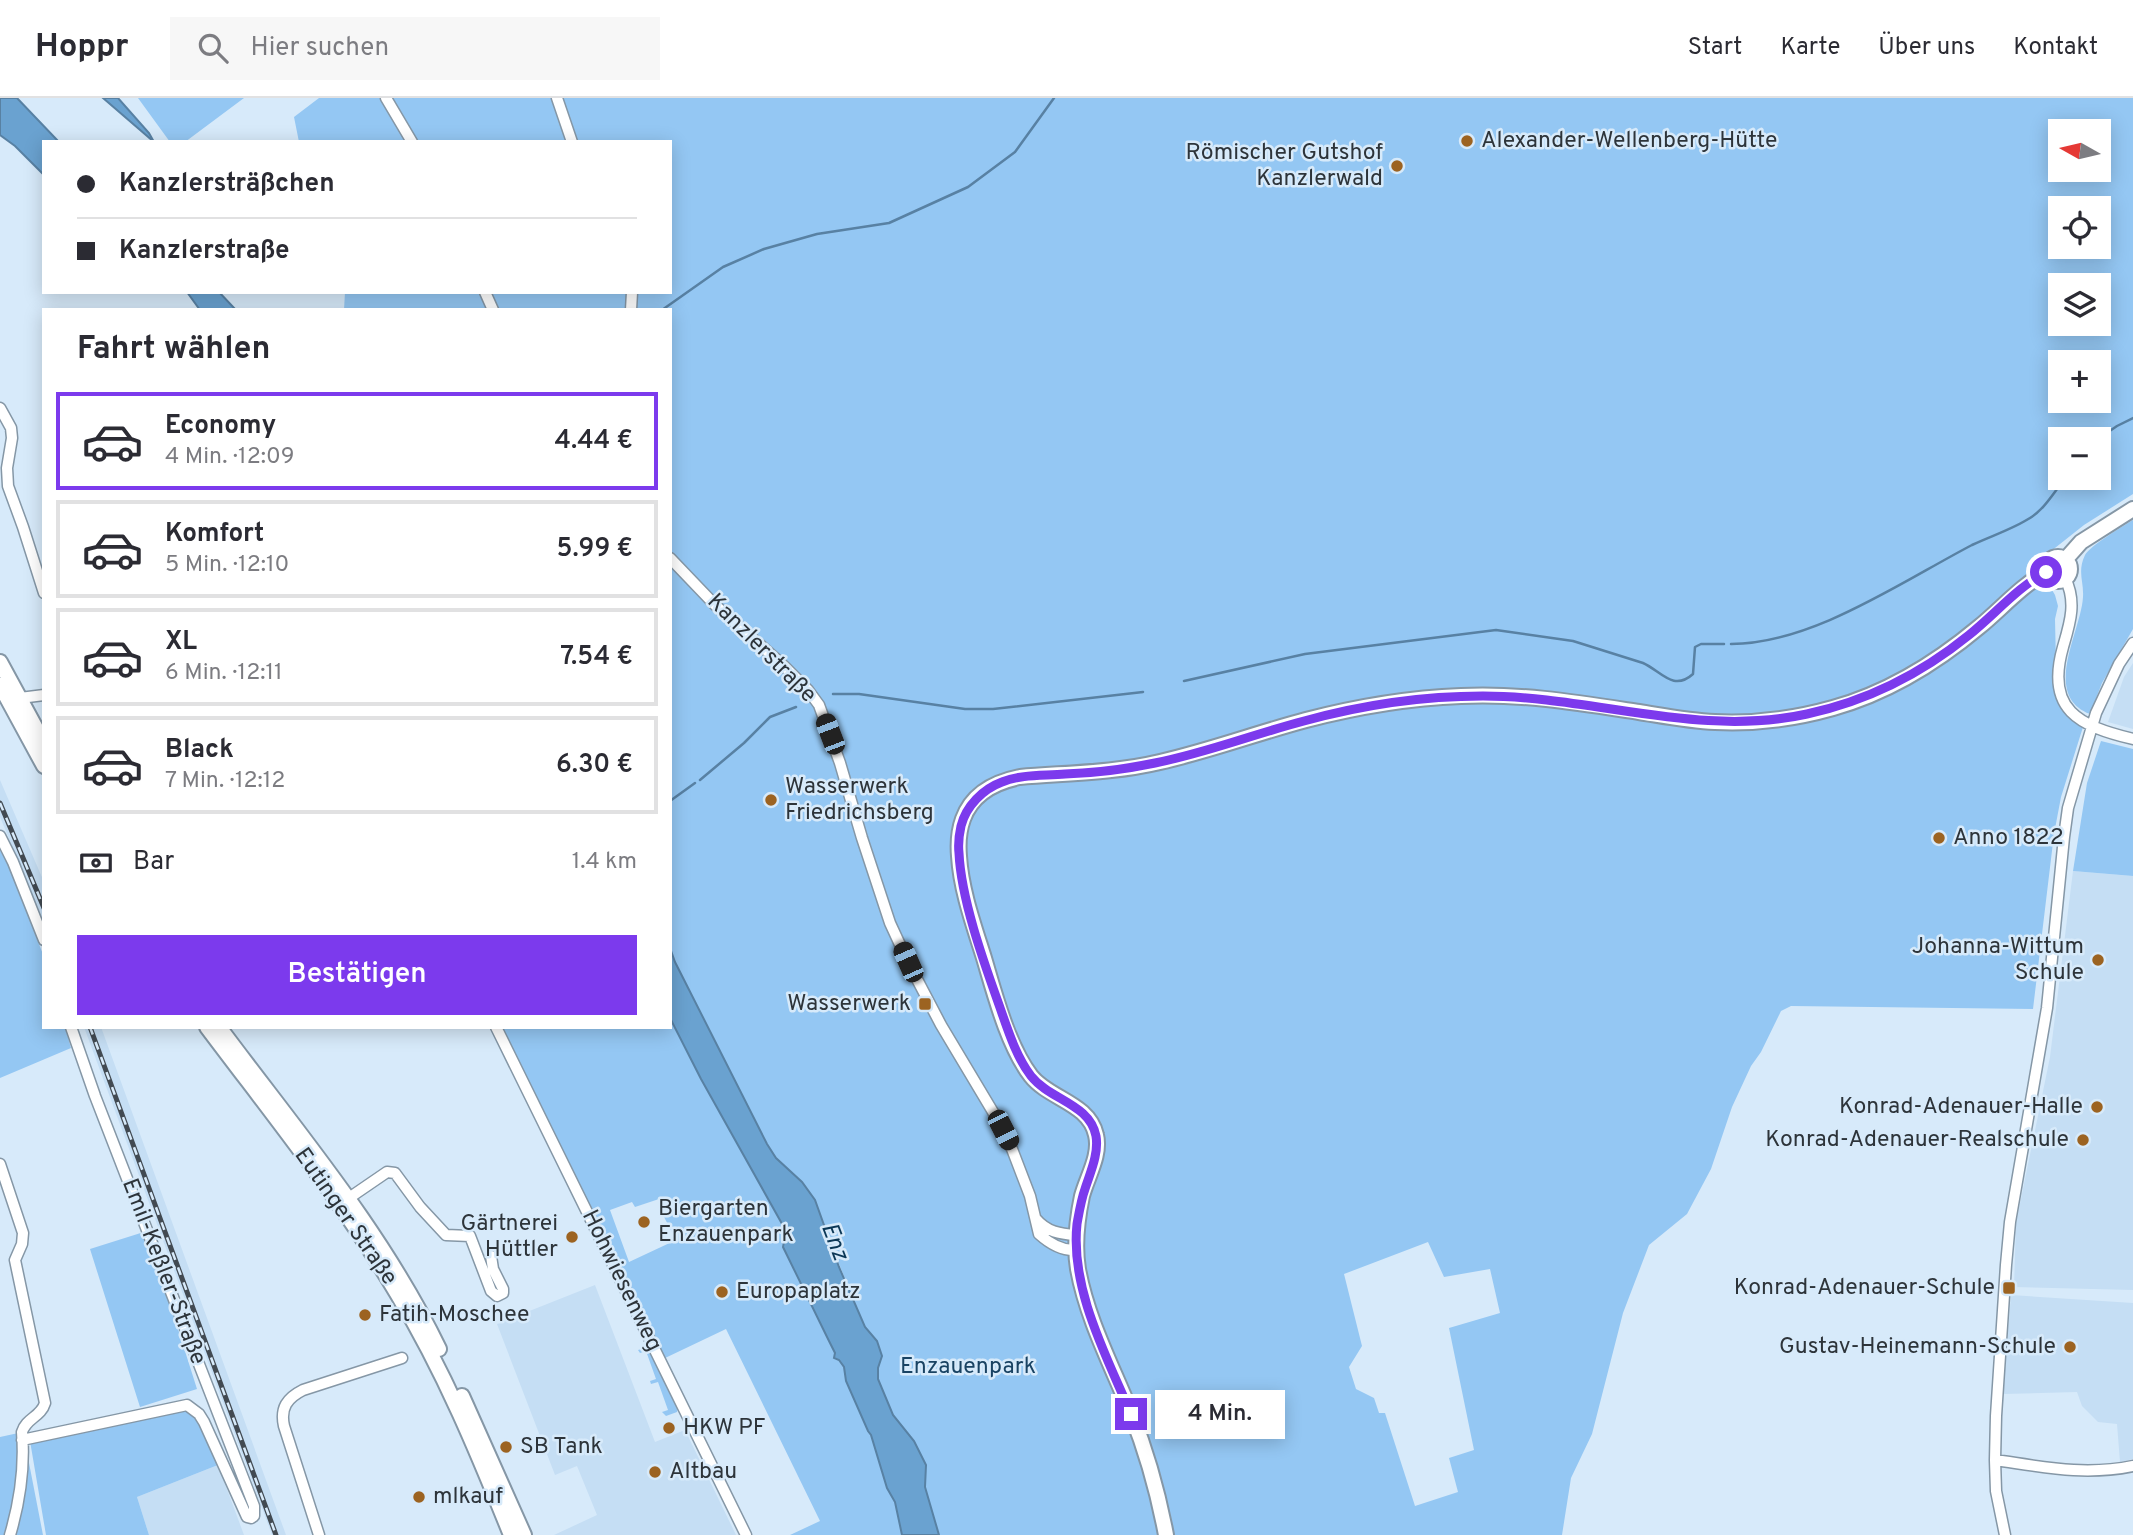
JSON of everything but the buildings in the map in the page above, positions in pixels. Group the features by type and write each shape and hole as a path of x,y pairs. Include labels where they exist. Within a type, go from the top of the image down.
{"main road":[{"path":"2065,559 2081,542 2133,509"},
{"path":"2051,559 2065,559 2070,571 2065,578 2054,580 2046,572 2046,565 2051,559"},
{"path":"1166,1535 1145,1452 1081,1284 1076,1243 1083,1194 1096,1148 1096,1134 1090,1120 1083,1113 1048,1092 1031,1076 1019,1057 974,926 959,857 959,837 962,820 982,793 995,784 1020,777 1113,770 1158,763 1317,717 1423,699 1487,696 1539,698 1713,722 1756,722 1805,715 1856,701 1923,668 2046,572"},
{"path":"0,662 42,739"},
{"path":"0,685 42,762"},
{"name":"Eutinger Straße","path":"208,1029 329,1190 398,1294 425,1343 518,1534"},
{"name":"Eutinger Straße","path":"221,1029 349,1198 420,1311 474,1421 518,1534"}],"street":[{"path":"386,98 411,140"},
{"path":"557,98 571,140"},
{"path":"0,408 11,428 8,486 42,587"},
{"name":"Kanzlerstraße","path":"672,560 724,613 792,674 819,705 890,923 908,962 1012,1149 1030,1196 1039,1234 1067,1250 1076,1243"},
{"path":"2065,578 2073,603 2071,623 2059,665 2057,682 2061,698 2079,719 2092,727 2133,739"},
{"path":"2005,1535 1996,1491 1996,1416 2010,1222 2047,1008 2068,808 2096,713 2133,643"},
{"path":"20,698 42,695"},
{"path":"0,836 42,935"},
{"name":"Emil-Keßler-Straße","path":"22,1440 187,1405 204,1422 247,1517 254,1516 254,1506 72,1029"},
{"name":"Hohwiesenweg","path":"497,1029 746,1535"},
{"path":"0,1164 23,1233 22,1244 15,1259 45,1403 43,1411 23,1426 22,1476 10,1535"},
{"path":"349,1198 387,1172 395,1173 420,1207 446,1235 470,1236 491,1291 497,1296 503,1293 503,1289 493,1269 491,1256"},
{"path":"1033,1212 1044,1228 1063,1234 1076,1243"},
{"path":"319,1535 284,1426 285,1404 303,1390 402,1358"},
{"path":"1996,1460 2083,1472 2133,1466"}],"shaded area":[{"path":"0,98 17,98 57,140 42,140 42,173 0,135"},
{"path":"103,98 118,98 149,133 152,140"},
{"path":"188,294 221,294 234,308 199,308"},
{"path":"2133,663 2133,729 2108,722 2124,677"},
{"path":"0,780 42,877 42,917 0,817"},
{"name":"Konrad-Adenauer-Realschule","path":"2073,871 2133,876 2133,1290 2014,1287 2016,1223 2050,1057"},
{"path":"672,954 767,1144 776,1158 802,1182 815,1200 839,1267 865,1327 877,1341 882,1356 878,1379 893,1415 914,1441 926,1465 925,1487 939,1535 902,1535 895,1502 887,1488 871,1435 846,1381 844,1367 834,1358 835,1353 783,1247 786,1231 672,1022"},
{"path":"85,1029 102,1029 286,1535 272,1535"},
{"path":"595,1285 655,1442 685,1430 736,1535 554,1535 597,1515 577,1466 555,1475 497,1324"},
{"name":"Gustav-Heinemann-Schule","path":"2011,1295 2133,1303 2133,1459 2120,1462 2117,1424 2098,1422 2082,1406 2077,1392 2003,1394"},
{"path":"218,1465 244,1535 149,1535 137,1497"}],"green space":[{"path":"138,98 244,98 188,140 169,140"},
{"path":"319,98 2133,98 2133,494 2084,525 2036,563 2055,595 2058,606 2055,619 2056,665 2053,680 2056,694 2060,704 2083,727 2061,797 2054,834 2033,1009 1791,1006 1781,1011 1732,1107 1711,1169 1687,1214 1649,1245 1623,1313 1592,1434 1571,1478 1562,1535 939,1535 925,1487 926,1465 914,1441 893,1415 887,1401 878,1379 882,1355 877,1341 865,1327 808,1189 776,1158 767,1144 672,954 672,308 344,308 345,294 672,294 672,140 299,140 294,117","holes":["1428,1242 1444,1277 1490,1269 1500,1313 1449,1328 1474,1450 1449,1458 1458,1492 1415,1506 1385,1413 1379,1413 1374,1398 1356,1389 1349,1367 1362,1346 1344,1274"]},
{"path":"2133,520 2133,629 2102,683 2090,714 2076,705 2068,693 2066,678 2067,662 2081,611 2083,561 2093,547"},
{"path":"2101,741 2133,749 2133,876 2073,871 2087,783"},
{"path":"0,850 11,871 42,952 42,1029 66,1029 71,1048 0,1078"},
{"name":"Enzauenpark","path":"672,1022 786,1231 783,1241 786,1254 844,1367 846,1381 871,1435 887,1488 895,1502 902,1535 790,1535 820,1521 726,1329 663,1359 501,1029 672,1029","holes":["665,1197 674,1209 663,1215 676,1240 629,1262 610,1210 632,1202 635,1207"]},
{"path":"147,1231 197,1389 140,1407 90,1249"},
{"path":"649,1347 678,1408 677,1412 666,1416 662,1412 668,1410 658,1382 651,1384 650,1381 656,1379 646,1351 640,1353 638,1350"},
{"path":"187,1405 199,1414 223,1463 137,1497 149,1535 46,1535 30,1441"},
{"path":"23,1432 43,1535 0,1535 0,1437"}],"waterway":[{"path":"665,308 723,267 764,249 817,234 889,223 968,187 1015,152 1054,98"},
{"path":"2111,430 2133,418"},
{"path":"1731,644 1793,634 1855,608 1972,545 2030,518 2056,490"},
{"path":"1184,681 1305,654 1496,630 1573,641 1643,663 1667,678 1679,681 1693,674 1695,647 1701,644 1724,644"},
{"path":"833,694 859,694 965,709 993,709 1143,692"},
{"path":"700,780 770,717 796,707"},
{"path":"672,800 695,783"}],"railway":[{"path":"0,803 42,903"},
{"path":"91,1029 276,1535"}],"place":[{"name":"Alexander-Wellenberg-Hütte","path":"1467,141"},
{"name":"Römischer Gutshof Kanzlerwald","path":"1397,166"},
{"name":"Wasserwerk Friedrichsberg","path":"771,800"},
{"name":"Anno 1822","path":"1939,838"},
{"name":"Johanna-Wittum Schule","path":"2098,960"},
{"name":"Wasserwerk","path":"925,1004"},
{"name":"Konrad-Adenauer-Halle","path":"2097,1107"},
{"name":"Konrad-Adenauer-Realschule","path":"2083,1140"},
{"name":"Biergarten Enzauenpark","path":"644,1222"},
{"name":"Gärtnerei Hüttler","path":"572,1237"},
{"name":"Konrad-Adenauer-Schule","path":"2009,1288"},
{"name":"Europaplatz","path":"722,1292"},
{"name":"Fatih-Moschee","path":"365,1315"},
{"name":"Gustav-Heinemann-Schule","path":"2070,1347"},
{"name":"HKW PF","path":"669,1428"},
{"name":"SB Tank","path":"506,1447"},
{"name":"Altbau","path":"655,1472"},
{"name":"mlkauf","path":"419,1497"}],"route":[{"path":"1131,1414 1088,1307 1081,1284 1076,1250 1078,1219 1095,1156 1096,1134 1090,1120 1083,1113 1038,1084 1019,1057 974,926 961,873 958,844 962,820 982,793 995,784 1020,777 1084,773 1158,763 1350,709 1423,699 1461,696 1539,698 1713,722 1756,722 1805,715 1856,701 1923,668 1947,652 2046,572"}],"water label":[{"name":"Enz","path":"834,1242"}]}
